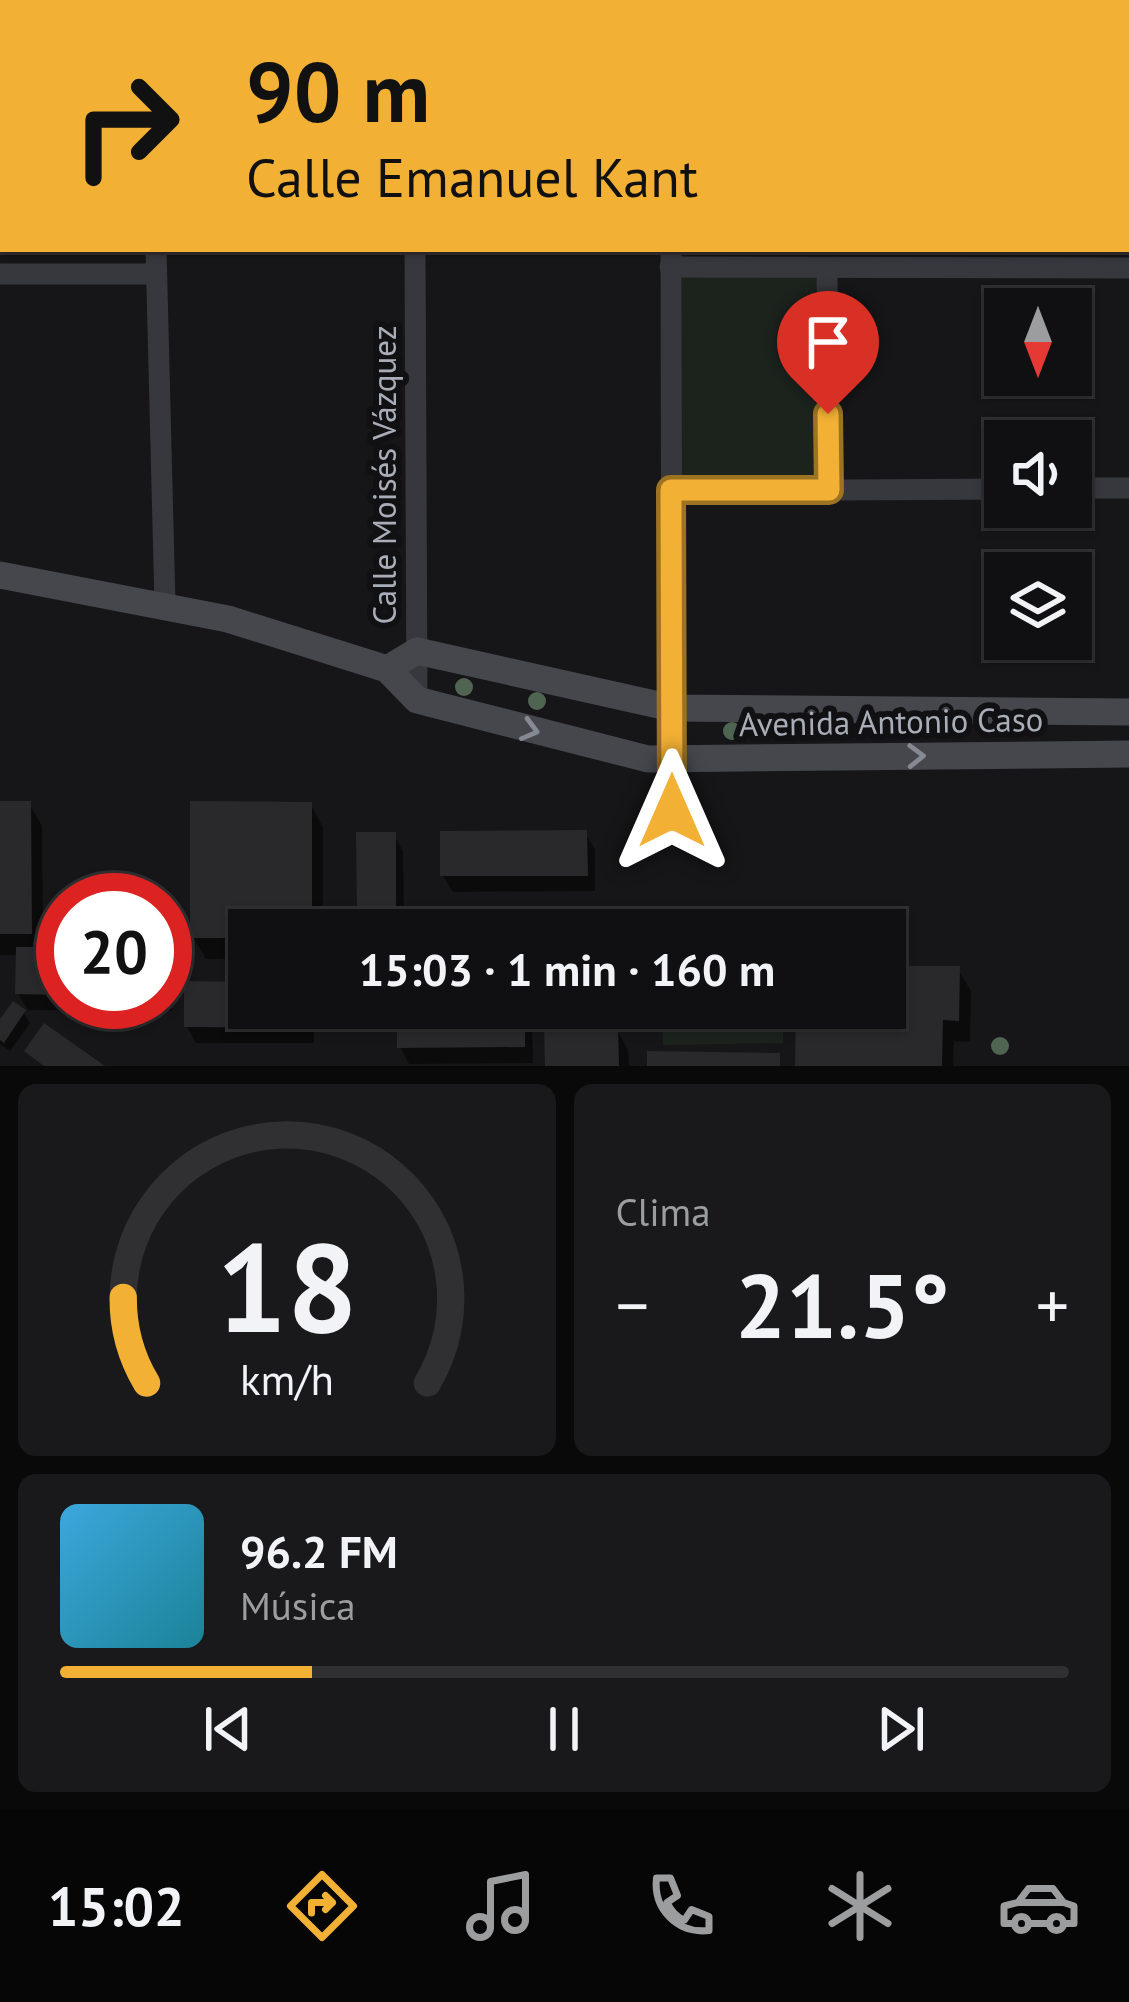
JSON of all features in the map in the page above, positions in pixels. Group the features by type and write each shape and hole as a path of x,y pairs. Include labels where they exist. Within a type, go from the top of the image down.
{"street":[{"path":"156,252 164,605"},
{"name":"Calle Moisés Vázquez","path":"415,252 417,700"},
{"path":"672,760 670,258 827,268 1129,268"},
{"path":"827,268 829,490"},
{"path":"0,274 156,274"},
{"path":"1092,488 1129,488"},
{"path":"671,490 984,489"},
{"path":"0,575 228,619 388,669 417,700"},
{"path":"388,669 417,651"},
{"name":"Avenida Antonio Caso","path":"417,651 671,708 1129,712"},
{"name":"Avenida Antonio Caso","path":"417,700 607,751 672,760 1129,754"}],"lane":[{"path":"672,760 672,811"}],"shaded area":[{"path":"682,277 830,277 831,477 682,478"},
{"path":"662,1029 783,1029 783,1043 663,1045"}],"building":[{"path":"0,801 31,801 32,934 0,934"},
{"path":"190,801 312,802 312,909 228,909 228,938 192,938"},
{"path":"587,830 588,876 440,876 440,831"},
{"path":"356,832 396,832 396,909 357,909"},
{"path":"16,947 36,947 36,994 15,994"},
{"path":"906,966 960,966 959,1021 943,1020 942,1066 795,1066 796,1029 906,1029"},
{"path":"192,981 228,982 228,1027 192,1027"},
{"path":"13,1001 26,1010 4,1043 0,1019"},
{"path":"40,1029 53,1029 105,1066 44,1066 24,1051"},
{"path":"397,1029 525,1029 525,1047 397,1048"},
{"path":"544,1029 618,1029 619,1066 545,1066"},
{"path":"647,1051 780,1053 780,1066 647,1066"}],"route":[{"path":"672,811 671,490 829,490 828,414"}]}
